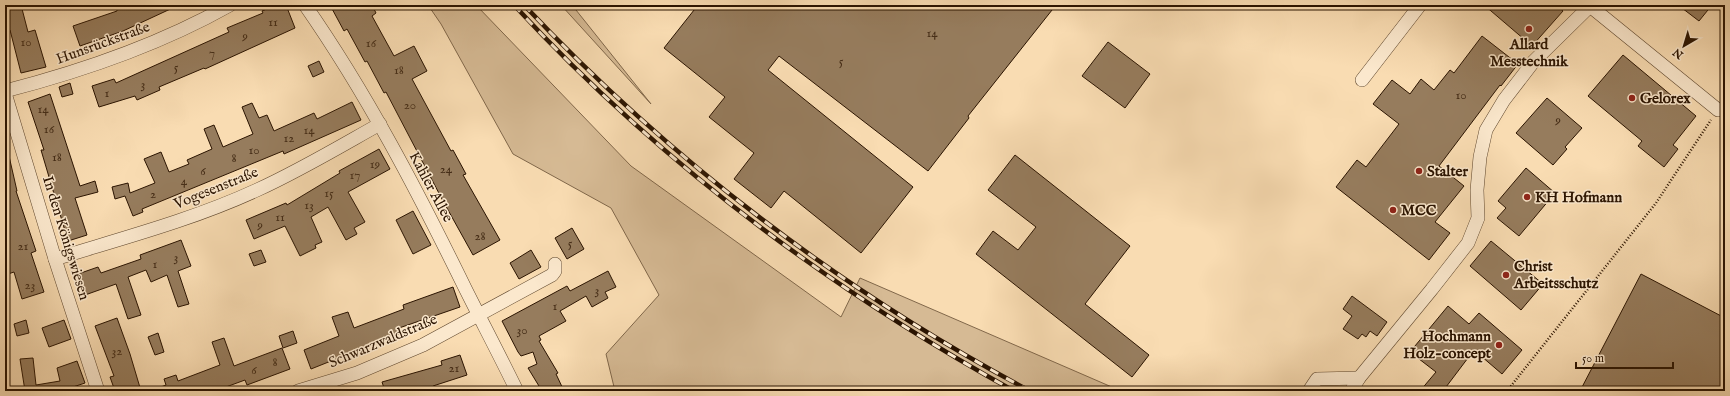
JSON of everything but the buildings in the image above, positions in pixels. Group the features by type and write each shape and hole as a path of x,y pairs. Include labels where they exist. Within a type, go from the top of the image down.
{"street":[{"name":"Hunsrückstraße","path":"5,92 111,60 144,47 230,5"},
{"name":"Kahler Allee","path":"305,5 358,86 380,124 422,202 516,391"},
{"path":"1362,80 1420,5"},
{"path":"1351,391 1359,378 1468,243 1478,218 1477,190 1480,157 1486,130 1504,100 1534,61 1590,5 1718,110"},
{"name":"In den Königswiesen","path":"5,92 55,259 98,391"},
{"name":"Vogesenstraße","path":"55,259 180,221 256,191 308,165 380,124"},
{"name":"Schwarzwaldstraße","path":"298,391 356,373 423,344 552,275 555,271 555,264"},
{"path":"1309,391 1317,379 1359,378"}],"path":[{"path":"1507,391 1656,203 1718,110"}],"shaded area":[{"path":"428,5 476,5 631,166 841,317 860,278 1121,391 615,391 606,354 659,295 611,208 513,154 441,24"},
{"path":"561,5 572,5 651,104"}],"railway":[{"path":"514,5 569,62 627,117 686,169 748,218 812,265 878,309 945,351 1014,391"},
{"path":"524,5 580,62 638,117 761,219 826,266 892,310 960,352 1030,391"}],"place":[{"name":"Allard Messtechnik","path":"1529,29"},
{"name":"Gelorex","path":"1632,98"},
{"name":"Stalter","path":"1419,171"},
{"name":"KH Hofmann","path":"1527,197"},
{"name":"MCC","path":"1393,210"},
{"name":"Christ Arbeitsschutz","path":"1506,275"},
{"name":"Hochmann Holz-concept","path":"1499,345"}]}
